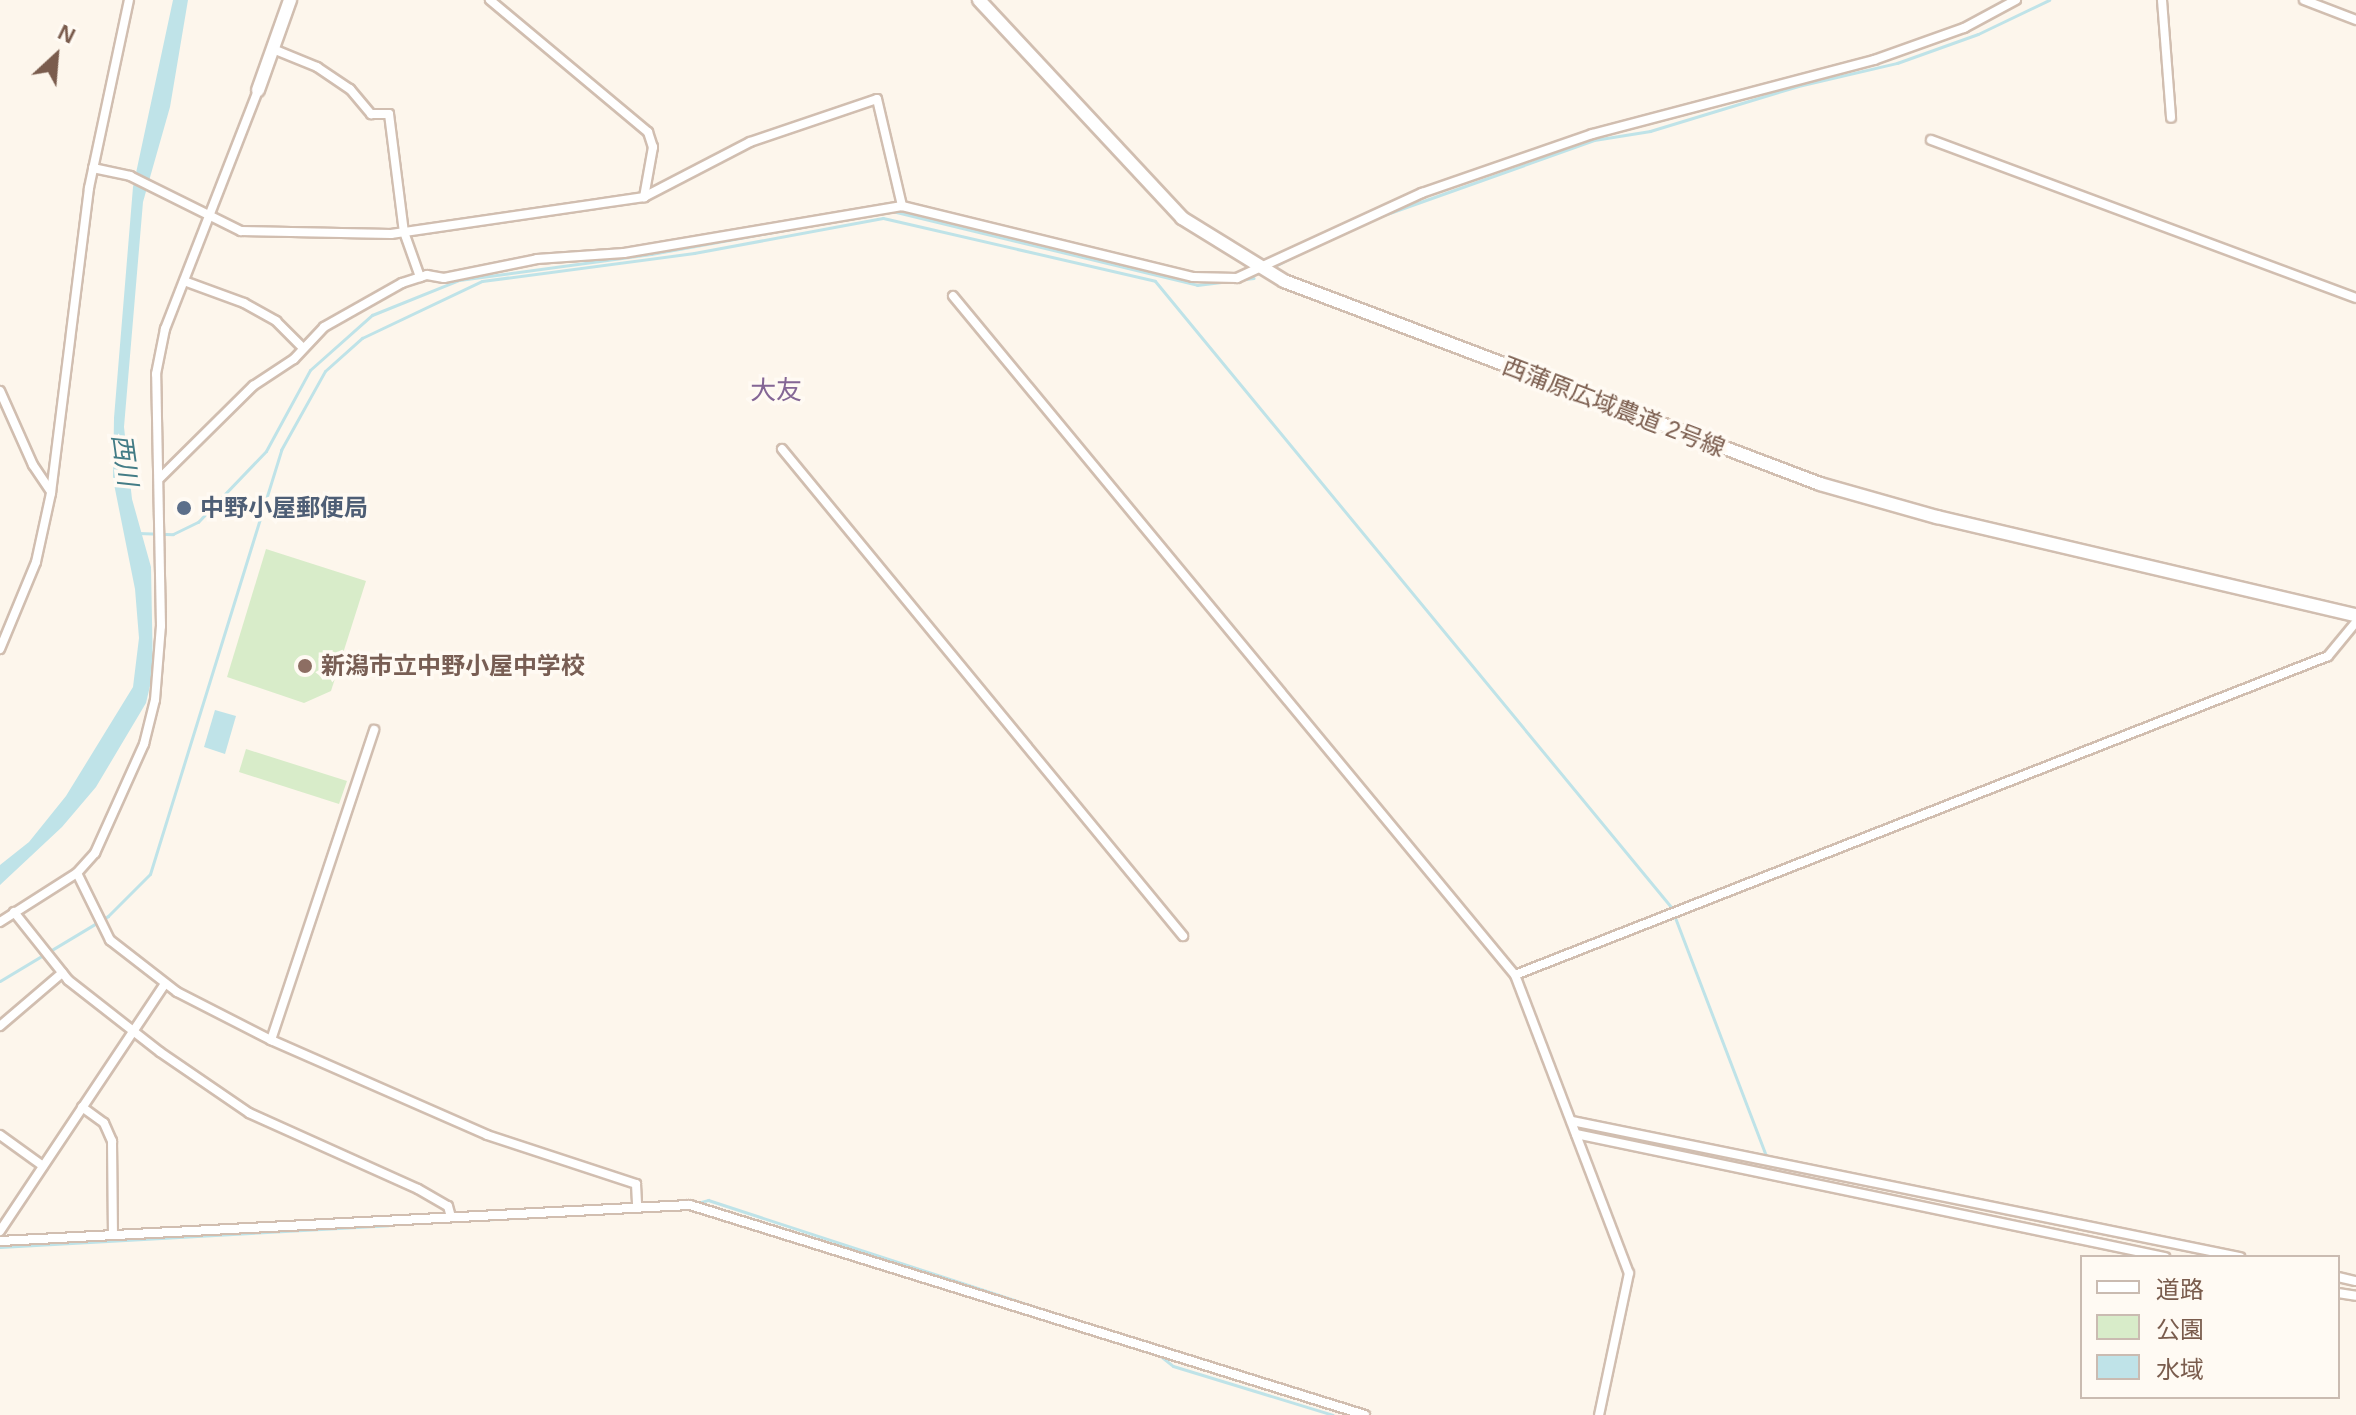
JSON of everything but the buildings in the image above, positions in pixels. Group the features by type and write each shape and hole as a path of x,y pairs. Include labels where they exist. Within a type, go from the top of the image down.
{"street":[{"path":"0,649 36,562 51,493 93,168 129,0"},
{"path":"0,922 77,873 104,841 125,797 155,700 161,626 156,374 165,329 290,0"},
{"path":"490,0 648,132 653,147 644,197"},
{"name":"西蒲原広域農道 2号線","path":"979,0 1151,189 1182,218 1258,268 1656,426 1820,484 1928,515 2356,615"},
{"path":"160,478 253,386 303,348 324,327 420,277 624,253 902,206 1193,277 1237,278 1436,188 1592,134 1874,60 1964,28 2016,0"},
{"path":"2162,0 2171,118"},
{"path":"2304,0 2356,20"},
{"path":"273,49 317,67 350,89 371,114 389,114 404,232 420,277"},
{"path":"93,168 130,176 209,217 256,233 404,232 644,197 750,142 877,99 902,206"},
{"path":"1931,140 2356,298"},
{"path":"184,281 244,303 276,321 303,348"},
{"path":"953,296 1515,975 1629,1273 1599,1415"},
{"path":"0,391 33,465 51,493"},
{"path":"782,449 1183,936"},
{"path":"1515,975 2328,656 2356,622"},
{"path":"271,1040 374,730"},
{"path":"77,873 110,940 165,984 271,1040 487,1135 636,1184 637,1205"},
{"path":"14,912 62,973 133,1032 249,1113 418,1189 448,1206 451,1217"},
{"path":"0,1026 62,973"},
{"path":"0,1231 165,984"},
{"path":"82,1107 104,1123 112,1141 113,1235"},
{"path":"1572,1121 2230,1255"},
{"path":"1576,1134 2155,1255"},
{"path":"0,1135 43,1166"},
{"path":"0,1241 637,1205 705,1207 1365,1415"}],"green space":[{"path":"266,549 366,581 331,691 304,703 227,677"},
{"path":"246,749 347,781 339,804 239,772"}],"water":[{"name":"西川","path":"173,0 188,0 170,107 143,202 124,427 132,499 151,567 153,673 146,703 96,787 62,827 0,885 0,865 29,842 66,796 133,687 139,638 135,589 113,479 114,418 133,187"},
{"path":"215,710 236,716 225,754 204,747"}],"waterway":[{"path":"1381,216 1594,140 1650,131 1798,86 1897,63 1978,34 2049,0"},
{"path":"892,211 1197,285 1254,278"},
{"path":"0,981 108,916 150,874 281,450 325,371 362,338 482,281 694,253 883,218 1155,281 1671,907 1770,1166"},
{"path":"138,533 173,534 198,522 266,451 310,370 372,315 459,280 651,254 829,222"},
{"path":"1271,268 1295,256"},
{"path":"694,1204 708,1200 1142,1342"},
{"path":"475,1220 551,1216"},
{"path":"0,1247 388,1225"},
{"path":"1158,1354 1173,1366 1333,1415"}],"place":[{"name":"中野小屋郵便局","path":"184,508"},
{"name":"新潟市立中野小屋中学校","path":"305,666"}],"district":[{"name":"大友","path":"776,391"}]}
